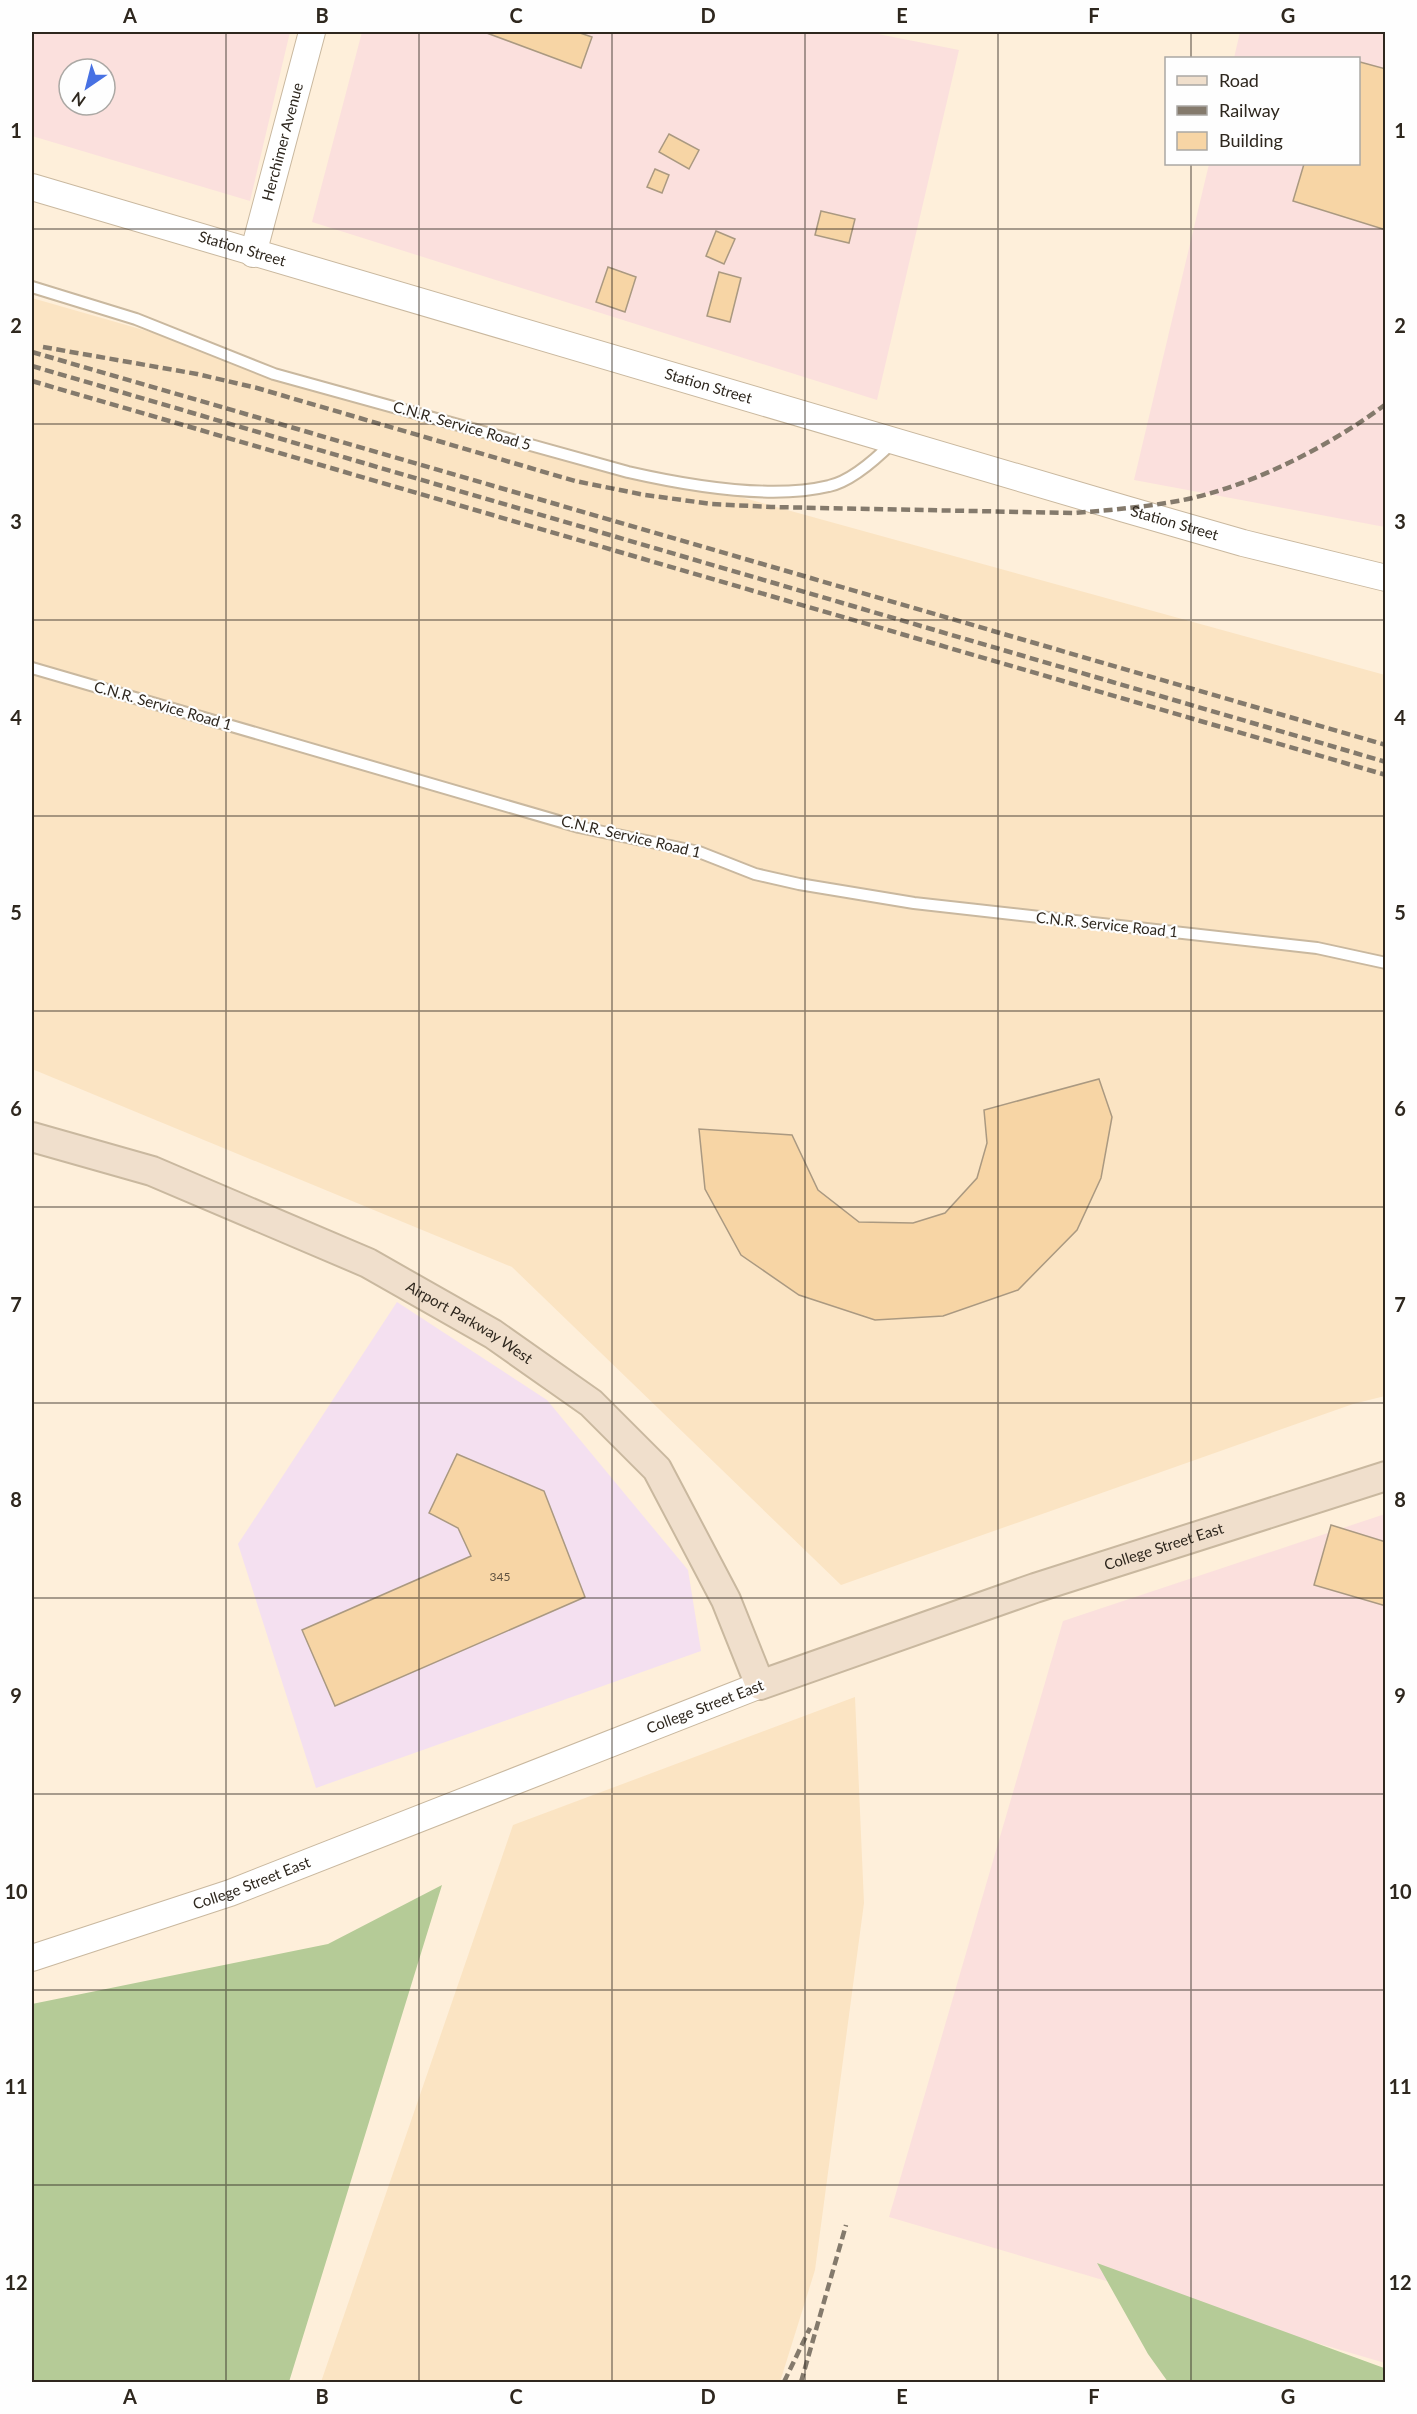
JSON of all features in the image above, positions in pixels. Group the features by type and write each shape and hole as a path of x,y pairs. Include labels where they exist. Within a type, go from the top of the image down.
{"main road":[{"name":"Airport Parkway West","path":"32,1137 152,1171 368,1263 493,1334 591,1403 657,1469 726,1600 760,1685"},
{"name":"College Street East","path":"760,1685 1035,1588 1386,1476"}],"street":[{"name":"Herchimer Avenue","path":"253,254 312,32"},
{"name":"Station Street","path":"32,187 893,442 1243,543 1386,578"},
{"name":"College Street East","path":"32,1958 230,1893 760,1685"}],"lane":[{"name":"C.N.R. Service Road 5","path":"32,287 136,319 274,374 628,472 683,485 786,491 831,486 871,464 893,442"},
{"name":"C.N.R. Service Road 1","path":"32,668 579,827 699,852 755,874 799,884 935,905 1317,948 1386,963"}],"shaded area":[{"path":"32,32 290,32 250,201 32,136"},
{"path":"362,32 868,32 959,50 877,400 312,222"},
{"path":"1240,32 1385,32 1385,527 1134,480 1209,165 1360,165 1360,57 1234,57"},
{"path":"32,298 367,394 1385,675 1385,1396 1353,1404 841,1585 512,1267 32,1069"},
{"path":"397,1302 547,1400 688,1570 701,1651 316,1788 238,1544"},
{"path":"1385,1514 1385,2363 889,2217 1063,1621"},
{"path":"855,1697 864,1903 815,2270 780,2382 321,2382 513,1825"}],"green space":[{"path":"442,1885 289,2382 32,2382 32,2004 328,1944"},
{"path":"1097,2263 1384,2368 1385,2364 1385,2382 1168,2382 1148,2354"}],"building":[{"path":"484,32 577,32 592,37 581,68"},
{"path":"1360,62 1386,69 1386,230 1293,201 1304,165 1360,165"},
{"path":"669,134 699,150 689,169 659,152"},
{"path":"655,169 669,175 662,193 647,187"},
{"path":"821,211 855,219 849,243 815,235"},
{"path":"716,231 735,239 724,264 706,256"},
{"path":"608,267 636,277 625,312 596,302"},
{"path":"719,272 741,278 730,322 707,316"},
{"path":"1099,1079 1112,1117 1101,1178 1077,1230 1018,1290 943,1316 875,1320 799,1295 741,1255 705,1189 699,1129 792,1135 818,1190 859,1222 913,1223 945,1213 977,1178 987,1143 984,1110"},
{"path":"457,1454 544,1491 585,1597 335,1706 302,1630 471,1556 458,1528 429,1513"},
{"path":"1331,1525 1386,1542 1386,1606 1314,1585"}],"railway":[{"path":"43,347 197,374 257,388 575,481 645,495 712,504 771,507 1074,513 1183,500 1209,494 1263,475 1340,435 1386,404"},
{"path":"32,352 1386,745"},
{"path":"32,366 1386,762"},
{"path":"32,381 1386,775"},
{"path":"801,2382 846,2225"},
{"path":"784,2382 810,2328"}]}
